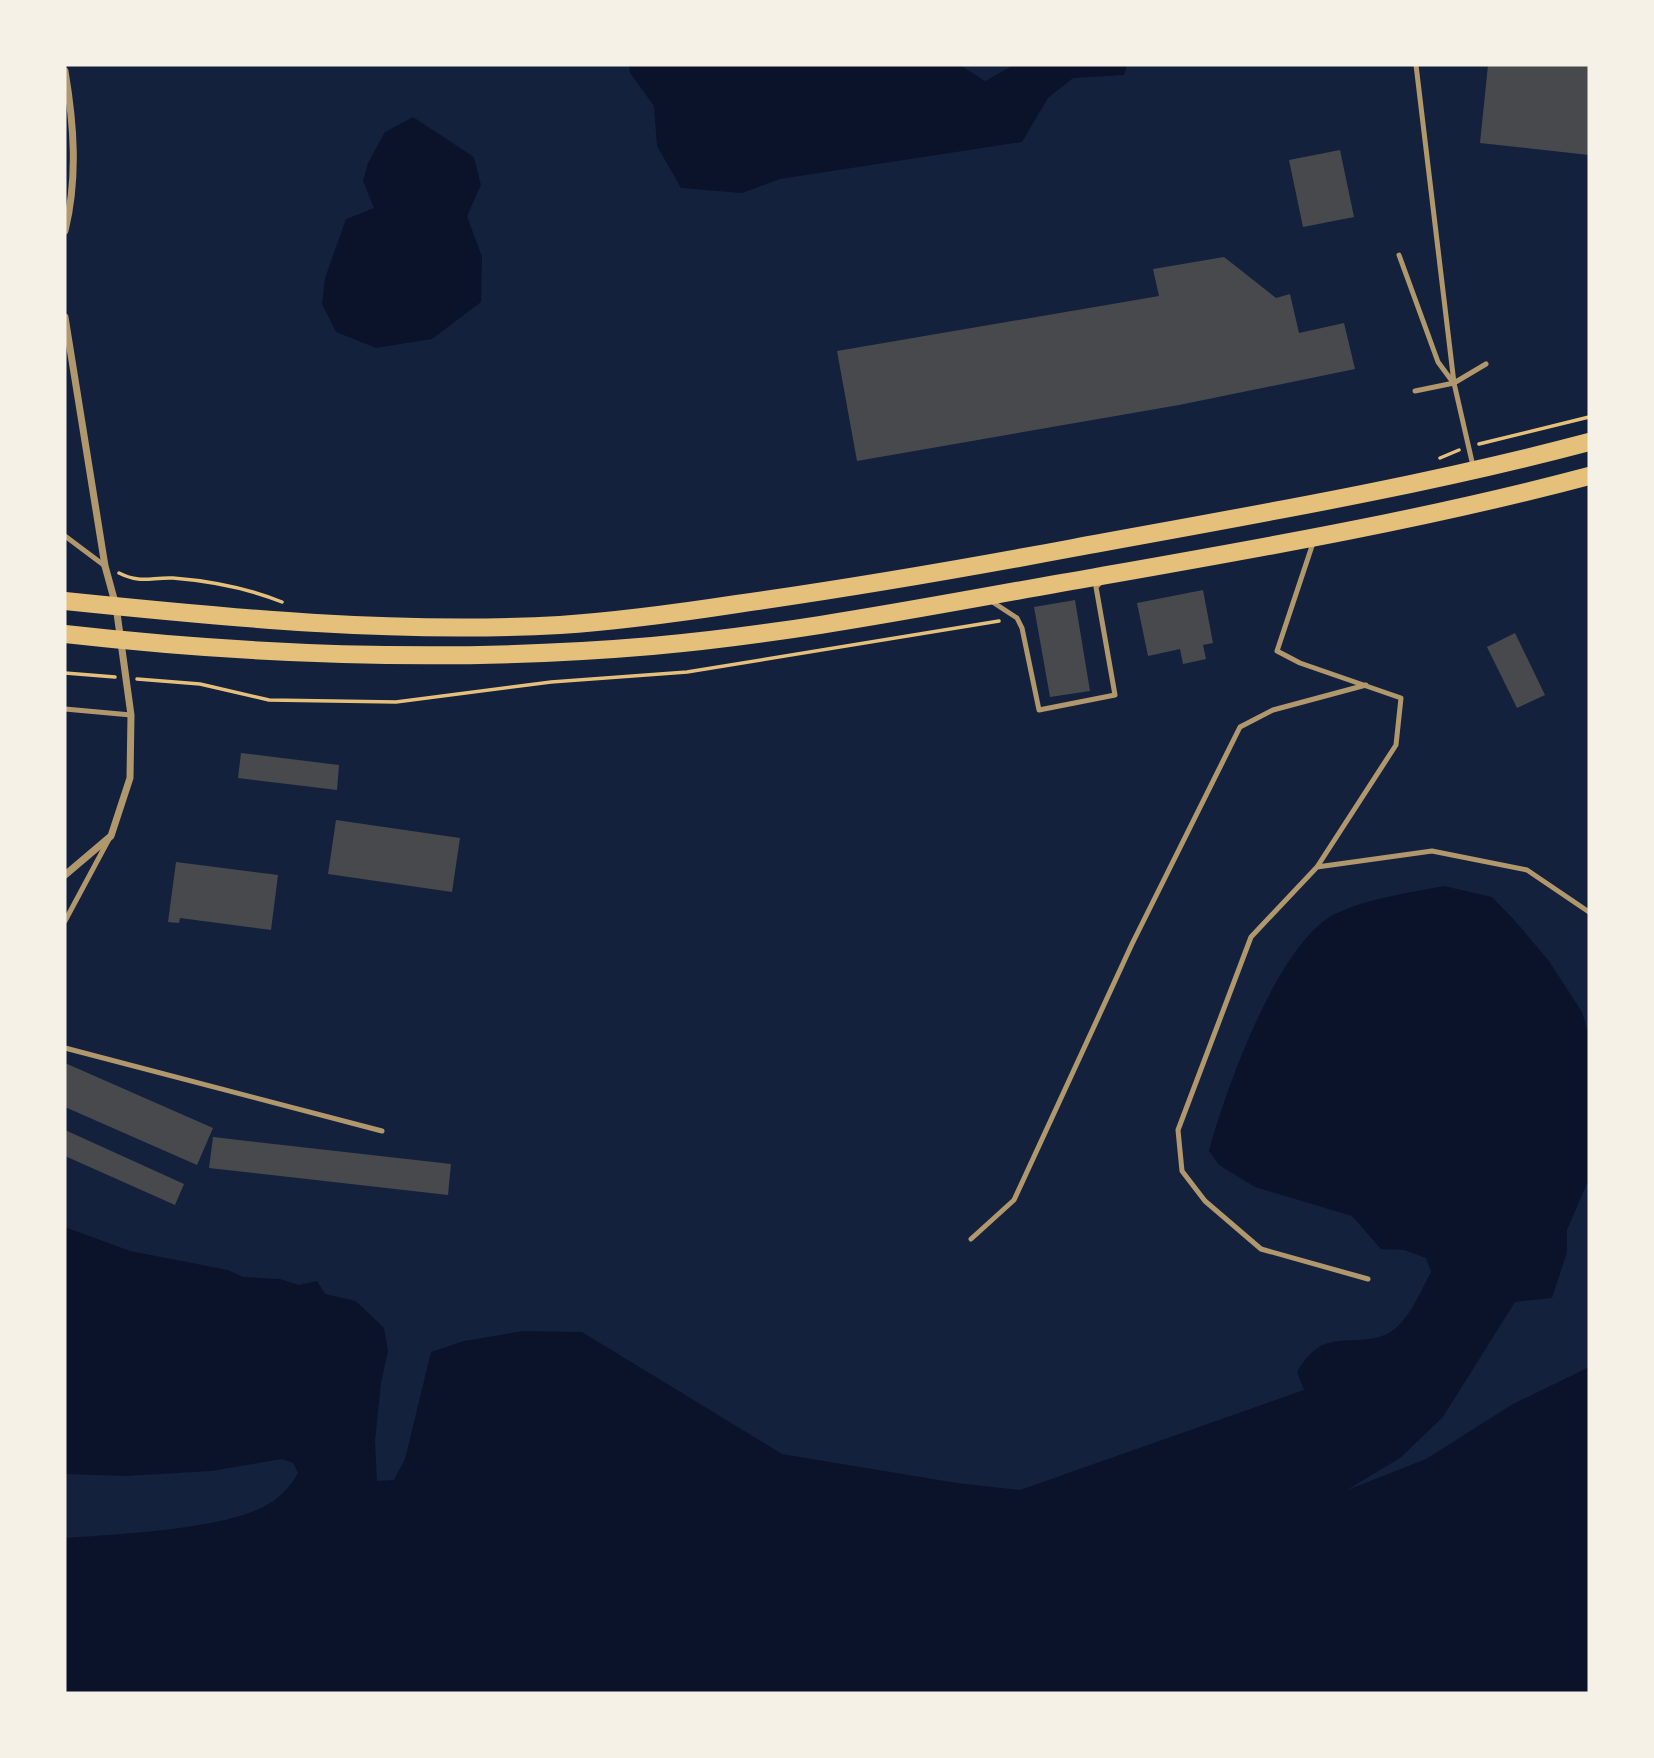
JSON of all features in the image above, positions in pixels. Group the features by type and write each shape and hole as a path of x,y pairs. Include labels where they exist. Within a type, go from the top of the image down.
{"main road":[{"path":"65,601 343,627 559,625 649,617 877,584 1475,472 1589,442"},
{"path":"65,634 285,654 400,657 519,655 726,638 1315,537 1587,479"}],"street":[{"path":"65,71 74,124 71,206 65,231"},
{"path":"65,317 105,566 116,606 131,715 130,778 111,836 65,875"}],"lane":[{"path":"1416,65 1454,383 1466,446 1475,472"},
{"path":"1399,255 1438,362 1454,383"},
{"path":"1415,391 1454,383 1486,364"},
{"path":"65,536 105,566"},
{"path":"1315,537 1277,651 1300,663 1401,698 1396,745 1317,867 1251,937 1178,1130 1182,1171 1205,1201 1261,1249 1368,1279"},
{"path":"982,596 1017,618 1022,628 1039,710 1115,695 1096,587 1109,574"},
{"path":"971,1238 1014,1200 1132,944 1240,727 1273,710 1366,685"},
{"path":"65,709 131,715"},
{"path":"65,921 111,836"},
{"path":"1317,867 1432,851 1527,870 1589,912"},
{"path":"65,1048 382,1131"}],"path":[{"path":"1429,460 1466,446 1589,417"},
{"path":"105,566 135,581 171,578 247,588 291,605"}],"water":[{"path":"629,65 960,65 985,81 1014,65 1127,65 1124,75 1073,78 1048,98 1022,142 780,179 742,193 681,188 657,146 654,106 630,73"},
{"path":"413,117 474,157 481,185 467,216 482,257 481,302 432,339 376,348 336,332 322,304 325,278 346,219 374,208 363,181 368,163 385,132"},
{"path":"1444,886 1492,897 1549,961 1582,1012 1589,1035 1589,1179 1567,1230 1567,1252 1552,1298 1515,1302 1443,1417 1400,1458 1347,1490 1426,1459 1513,1404 1589,1367 1589,1693 65,1693 65,1538 168,1530 222,1521 265,1506 288,1487 298,1473 293,1463 282,1459 211,1471 125,1476 65,1474 65,1227 130,1251 228,1270 243,1277 280,1279 299,1285 317,1281 325,1294 356,1301 384,1328 388,1351 381,1383 375,1441 377,1481 394,1480 405,1459 431,1352 464,1341 523,1331 582,1332 782,1454 957,1483 1020,1490 1304,1390 1297,1372 1316,1349 1335,1342 1382,1336 1391,1332 1405,1318 1431,1272 1426,1258 1404,1250 1381,1249 1352,1216 1255,1187 1219,1165 1209,1151 1241,1057 1274,985 1314,930 1335,914 1361,904"}],"building":[{"path":"1488,65 1589,65 1589,155 1480,143"},
{"path":"1340,150 1354,217 1303,227 1289,160"},
{"path":"1224,257 1276,298 1290,294 1299,333 1344,323 1355,369 1179,405 857,461 837,351 1159,296 1153,269"},
{"path":"1203,590 1213,643 1203,645 1206,659 1183,664 1180,649 1148,656 1137,603"},
{"path":"1075,600 1090,691 1050,697 1034,607"},
{"path":"1515,633 1545,695 1517,708 1487,647"},
{"path":"241,753 339,765 337,790 238,778"},
{"path":"336,820 460,838 452,892 328,874"},
{"path":"176,862 278,875 271,930 180,918 179,923 168,922"},
{"path":"65,1063 213,1128 197,1165 65,1107"},
{"path":"65,1130 184,1184 175,1205 65,1156"},
{"path":"213,1137 451,1164 448,1195 209,1168"}]}
